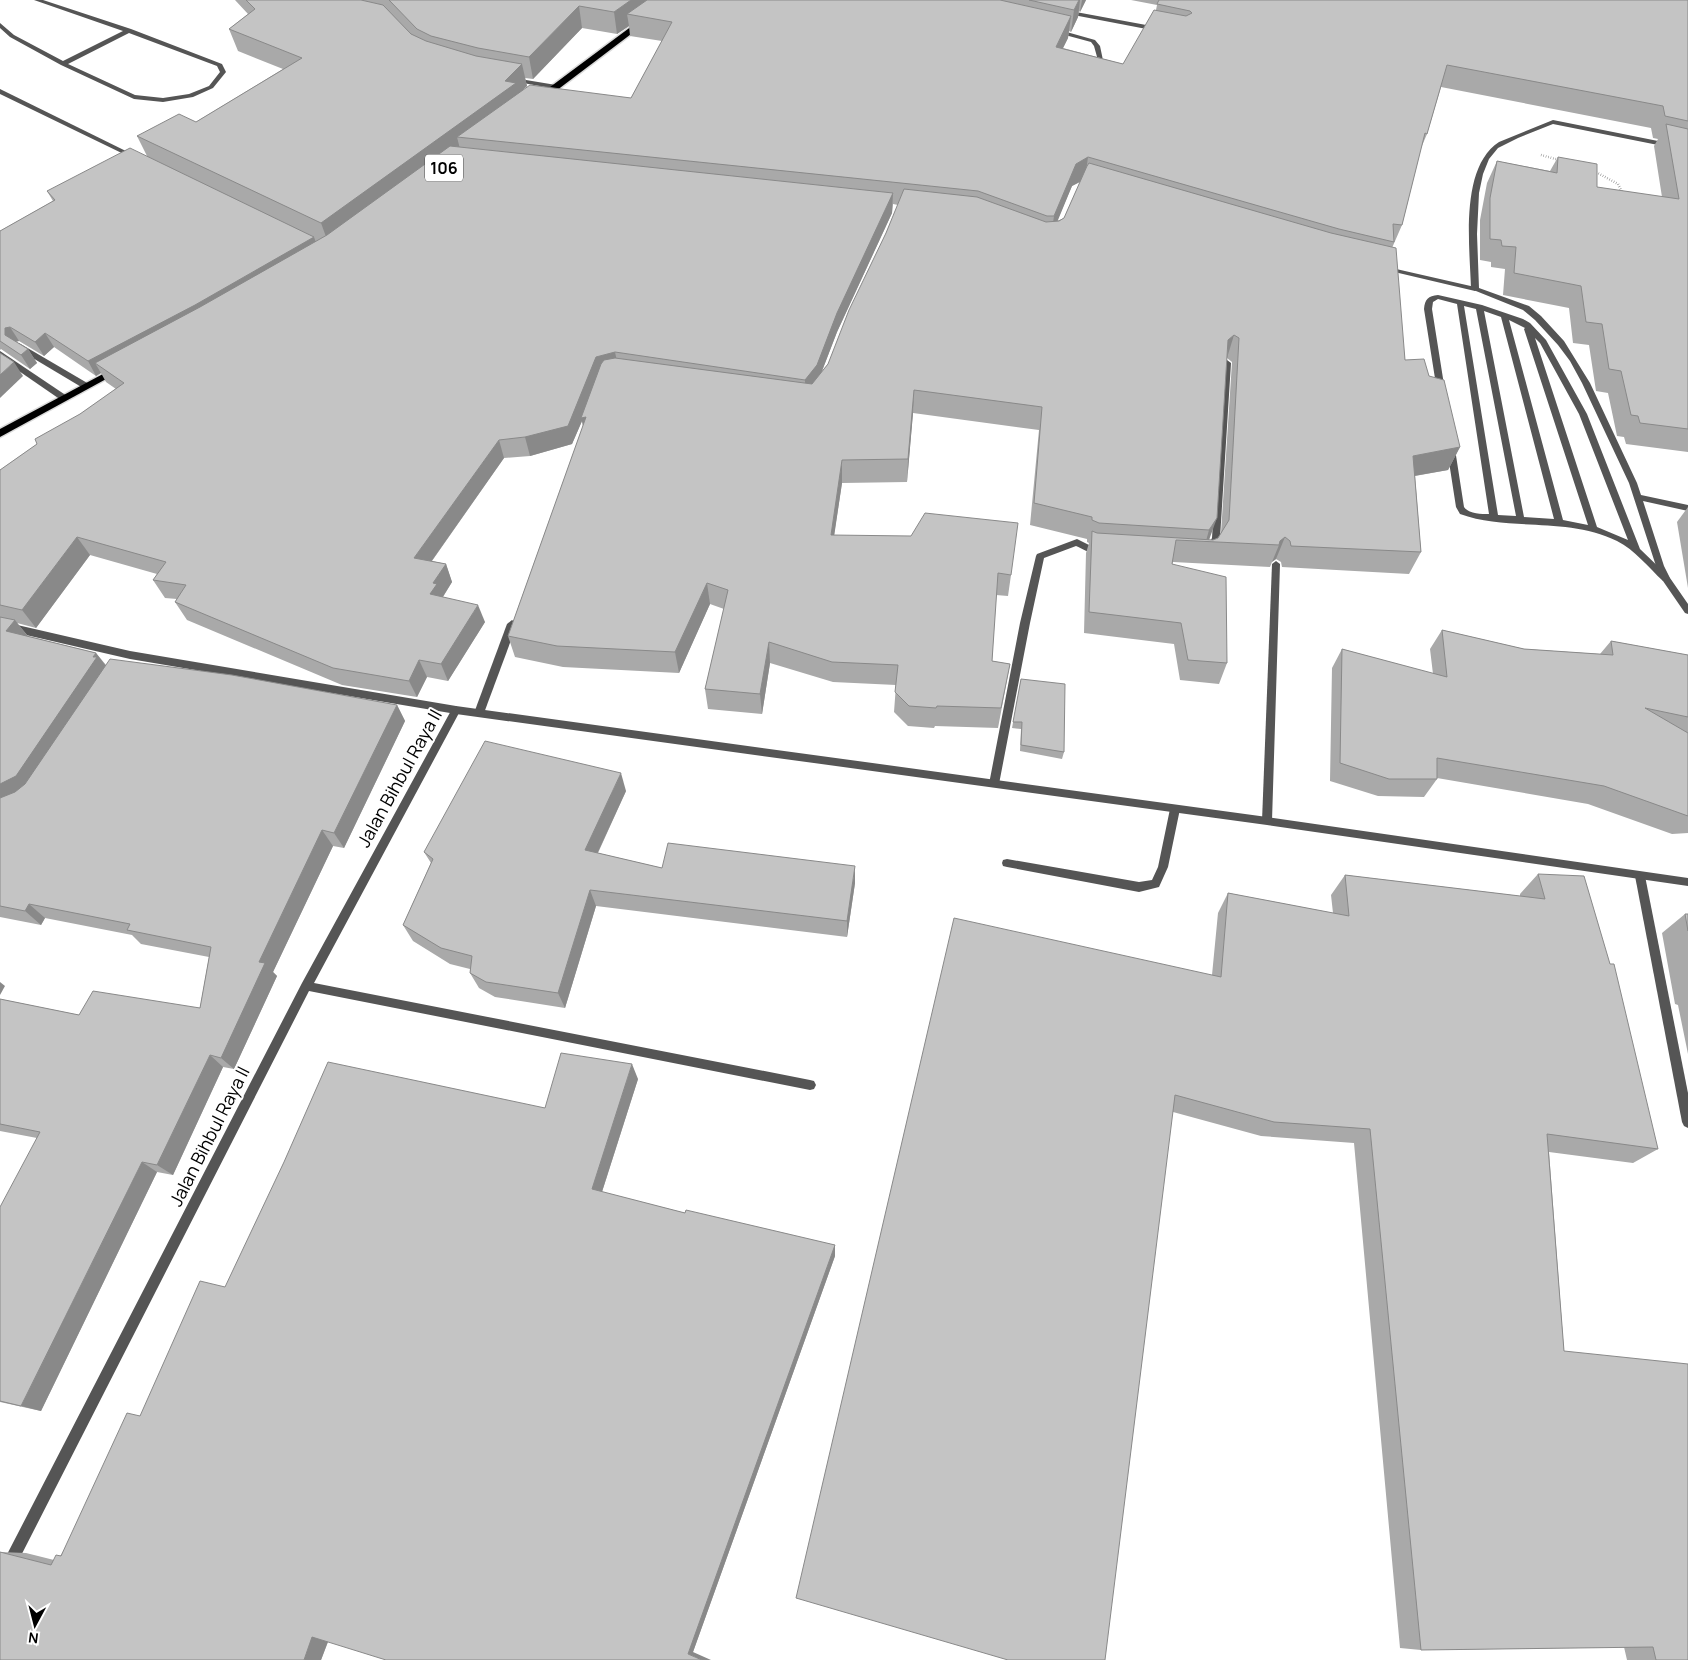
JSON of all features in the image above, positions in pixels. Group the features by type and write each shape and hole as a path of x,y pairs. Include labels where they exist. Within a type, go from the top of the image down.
{"main road":[{"path":"532,104 649,17"},
{"path":"0,433 129,364"}],"street":[{"path":"0,25 12,36 63,64 128,95 163,100 192,96 211,87 223,72 220,65 129,30 37,0"},
{"path":"1059,11 1163,30"},
{"path":"1045,29 1092,41 1097,46 1102,64"},
{"path":"63,64 129,30"},
{"path":"510,79 556,87"},
{"path":"0,91 141,160"},
{"path":"1475,289 1474,200 1479,172 1485,160 1495,148 1553,122 1688,148"},
{"path":"1374,265 1475,289 1509,300 1526,308 1561,343 1586,383 1633,483 1654,551 1666,579 1688,611"},
{"path":"1443,403 1428,309 1429,301 1432,298 1438,297 1479,307 1527,325 1543,342 1584,414 1637,552"},
{"path":"1460,302 1494,519"},
{"path":"1479,307 1521,521"},
{"path":"1504,315 1560,524"},
{"path":"1527,325 1593,528"},
{"path":"18,346 86,386"},
{"path":"0,354 64,398"},
{"path":"1197,556 1206,557 1216,538 1227,363"},
{"path":"1449,441 1460,507 1463,512 1494,519 1593,528 1621,540 1666,579"},
{"path":"1637,498 1688,508"},
{"path":"994,784 1024,623 1040,556 1076,542 1092,550 1111,551"},
{"path":"1267,821 1276,564"},
{"path":"479,713 514,619"},
{"path":"0,625 128,658 456,710 1267,821 1688,882"},
{"name":"Jalan Bihbul Raya II","path":"0,1582 306,986 456,710"},
{"path":"1007,863 1139,887 1155,884 1163,867 1175,809"},
{"path":"1640,876 1688,1122"},
{"path":"306,986 810,1086"}],"path":[{"path":"1495,148 1542,155 1566,162"},
{"path":"1591,170 1600,172 1618,184 1625,198"}],"building":[{"path":"246,0 361,0 383,5 411,34 426,41 476,56 522,64 505,81 516,83 321,223 137,136 179,114 196,122 302,58 229,29 255,9"},
{"path":"389,0 631,0 614,12 579,6 529,57 478,48 431,36 417,29"},
{"path":"647,0 1000,0 1071,16 1056,47 1123,64 1154,10 1186,16 1192,13 1157,4 1159,0 1688,0 1688,121 1665,116 1663,106 1447,65 1427,134 1425,133 1402,225 1393,224 1394,242 1339,229 1088,157 1076,164 1054,216 1047,216 978,191 457,137 530,85 631,98 672,22 627,14"},
{"path":"1029,0 1079,0 1074,10"},
{"path":"1666,124 1688,129 1688,429 1640,423 1638,416 1631,415 1621,371 1609,369 1602,324 1586,322 1581,286 1514,273 1516,247 1502,246 1501,240 1490,239 1490,198 1497,161 1557,173 1558,157 1597,164 1597,187 1679,199"},
{"path":"450,146 893,193 837,313 817,365 805,380 615,352 596,357 568,426 525,437 499,440 414,558 446,564 433,583 437,584 430,594 478,605 441,664 419,660 409,681 333,668 175,602 186,585 153,580 166,562 77,537 22,610 0,605 0,470 37,444 35,439 80,414 124,383 95,363 200,307 327,235"},
{"path":"130,148 314,237 195,305 88,361 45,333 35,342 10,327 5,328 5,335 28,349 21,355 0,341 0,231 55,200 47,191"},
{"path":"1089,163 1331,233 1396,248 1405,360 1424,359 1429,376 1444,380 1460,447 1413,456 1421,552 1291,546 1290,541 1285,537 1280,541 1279,545 1176,540 1172,564 1226,577 1227,663 1188,660 1181,623 1089,612 1092,531 1097,533 1213,540 1218,538 1229,520 1239,338 1234,335 1228,340 1217,518 1209,530 1099,523 1092,520 1092,517 1034,503 1042,407 914,390 908,459 842,460 831,535 911,536 925,513 1018,523 1011,575 998,573 992,661 1010,664 1001,708 909,706 895,692 898,665 832,662 769,642 760,694 705,689 728,590 707,583 675,652 557,646 508,636 586,417 581,418 604,360 615,358 812,384 828,364 849,310 886,233 904,189 977,197 1046,222 1059,221 1064,218"},
{"path":"0,353 14,362 0,375"},
{"path":"0,617 15,620 6,631 96,653 93,657 97,657 16,776 0,784"},
{"path":"1442,630 1524,649 1613,655 1611,641 1688,655 1688,717 1645,708 1688,733 1688,816 1604,786 1437,758 1437,779 1389,779 1340,763 1342,649 1447,677"},
{"path":"110,659 232,675 397,705 334,833 322,830 259,962 265,963 221,1058 210,1055 157,1165 142,1162 21,1406 0,1401 0,1207 40,1132 0,1124 0,999 79,1015 93,991 200,1008 211,947 127,930 130,924 29,904 25,911 0,906 0,798 15,792 25,784"},
{"path":"1021,679 1065,684 1064,752 1021,745 1022,722 1013,722"},
{"path":"485,741 621,773 585,850 662,868 668,843 855,866 847,921 590,890 558,993 486,982 470,973 472,956 441,948 403,925 433,859 424,852"},
{"path":"1538,874 1584,876 1610,964 1614,964 1658,1149 1547,1134 1564,1351 1688,1364 1688,1660 1656,1660 1653,1647 1421,1650 1370,1129 1274,1122 1175,1095 1105,1660 1008,1660 796,1598 954,918 1221,977 1228,893 1349,916 1345,875 1545,899"},
{"path":"1685,914 1688,914 1688,931"},
{"path":"561,1053 632,1064 592,1189 685,1213 686,1210 835,1245 688,1654 702,1660 386,1660 312,1637 304,1660 0,1660 0,1552 51,1565 56,1555 61,1556 127,1413 140,1416 200,1281 225,1287 284,1162 328,1062 545,1108"}]}
